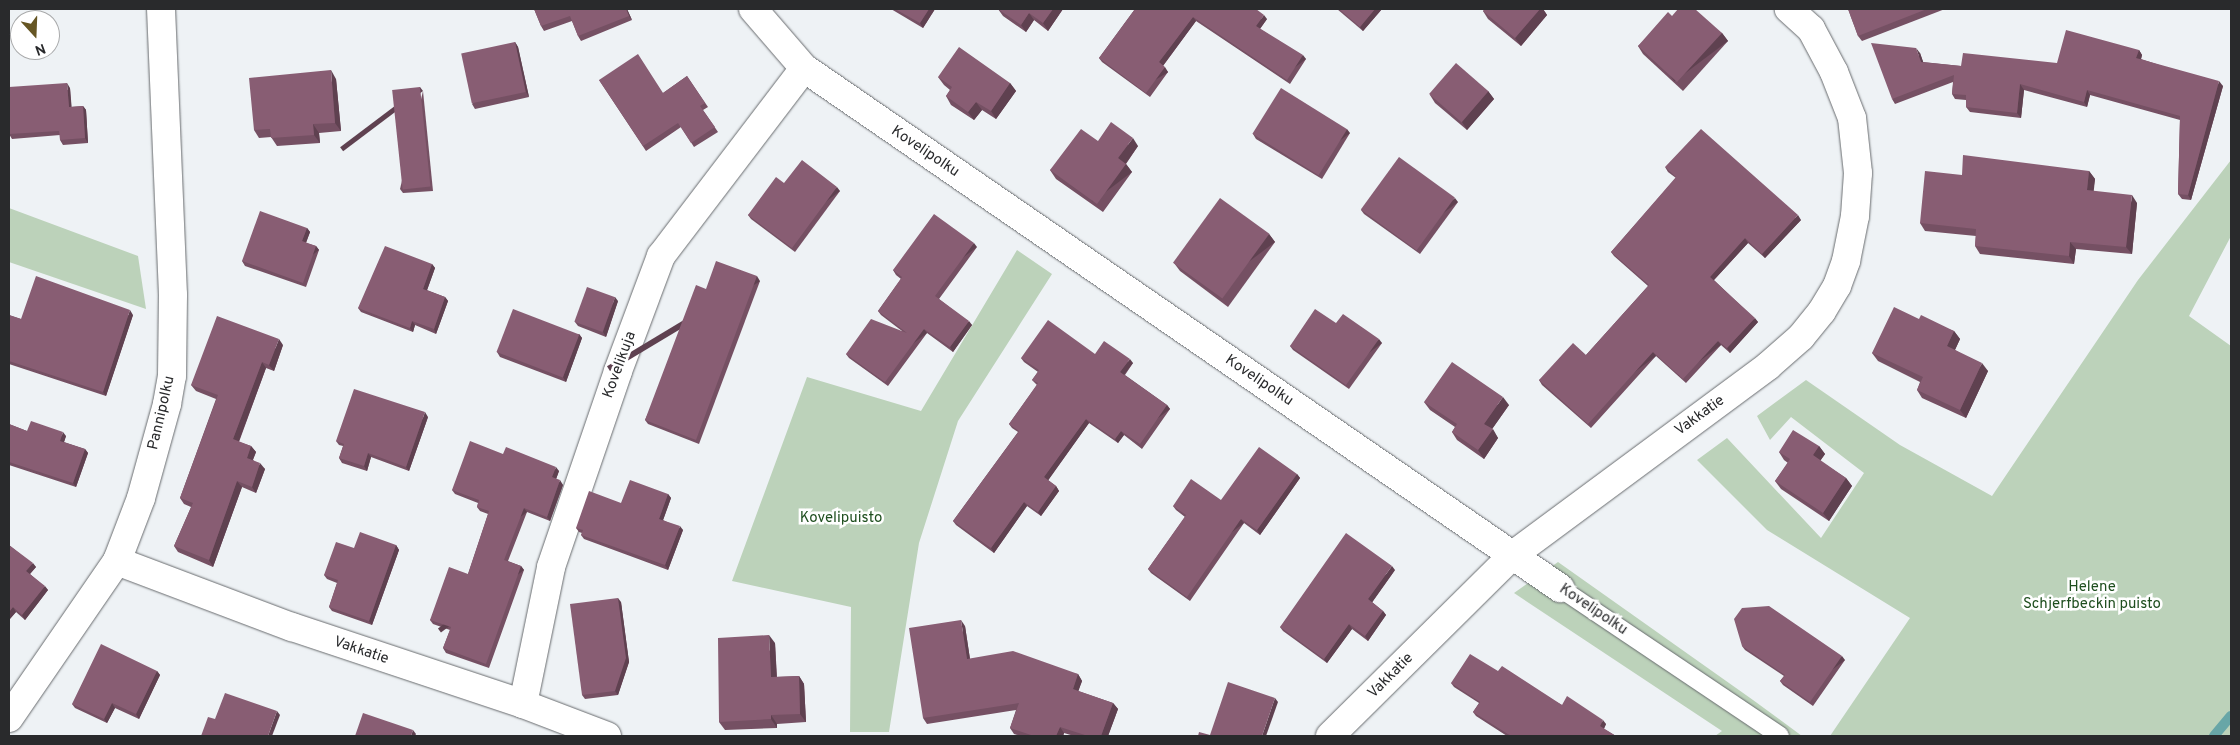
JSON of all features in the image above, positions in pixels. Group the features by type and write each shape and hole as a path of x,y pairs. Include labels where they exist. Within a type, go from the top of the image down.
{"street":[{"name":"Pannipolku","path":"9,718 117,561 141,498 172,376 170,178 161,9"},
{"name":"Kovelipolku","path":"753,9 804,68 1560,588"},
{"name":"Vakkatie","path":"1330,736 1513,555 1768,366 1802,337 1837,286 1855,216 1858,173 1852,118 1834,72 1811,30 1789,9"},
{"name":"Kovelikuja","path":"523,704 551,567 618,371 661,256 804,68"},
{"name":"Vakkatie","path":"117,561 337,643 523,704 607,736"}],"lane":[{"name":"Kovelipolku","path":"1560,588 1780,736"}],"green space":[{"name":"Helene Schjerfbeckin puisto","path":"2231,160 2231,236 2189,316 2231,346 2231,736 1830,736 1910,618 1767,530 1697,460 1727,438 1821,538 1864,473 1791,417 1770,440 1757,416 1806,380 1900,445 1992,496 2138,280"},
{"path":"9,208 138,256 146,309 9,262"},
{"name":"Kovelipuisto","path":"1017,250 1052,274 958,421 919,543 889,732 850,732 851,607 732,581 807,377 921,411"},
{"path":"1558,562 1802,736 1715,736 1722,731 1514,593"}],"building":[{"path":"534,9 626,9 629,16 578,36 570,16 541,26"},
{"path":"895,9 929,9 920,23"},
{"path":"998,9 1053,9 1043,23 1029,13 1021,25"},
{"path":"1135,9 1256,9 1264,15 1256,26 1303,55 1287,80 1193,17 1159,62 1165,67 1146,93 1099,58"},
{"path":"1339,9 1375,9 1360,27"},
{"path":"1485,9 1540,9 1515,38 1483,11"},
{"path":"1678,9 1695,9 1722,33 1677,82 1638,46 1668,12 1672,16"},
{"path":"1848,9 1927,9 1858,36"},
{"path":"2066,30 2139,50 2136,58 2219,81 2188,195 2178,194 2180,116 2087,90 2084,102 2020,84 2017,113 1966,107 1966,95 1952,94 1954,75 1892,99 1871,43 1916,48 1921,62 1961,66 1963,53 2057,63"},
{"path":"515,42 526,92 472,103 461,53"},
{"path":"959,47 1010,83 991,111 976,102 968,112 946,96 952,87 938,77"},
{"path":"638,54 663,93 687,76 705,103 700,106 715,127 691,143 678,123 643,146 599,80"},
{"path":"1456,63 1488,91 1462,122 1429,94"},
{"path":"331,70 335,123 313,124 314,135 271,138 270,129 254,130 249,78"},
{"path":"67,83 69,107 83,106 85,138 60,140 59,131 9,134 9,87"},
{"path":"420,87 430,186 403,189 392,90"},
{"path":"1281,88 1347,129 1319,175 1252,134"},
{"path":"1111,122 1133,138 1118,158 1126,164 1097,204 1050,170 1081,129 1098,141"},
{"path":"1701,129 1798,215 1762,254 1745,238 1710,277 1755,318 1727,348 1718,341 1683,379 1653,352 1588,424 1539,380 1573,343 1586,355 1649,285 1611,252 1676,177 1665,167"},
{"path":"1963,155 2089,171 2087,190 2132,195 2126,247 2070,242 2069,256 1975,246 1976,229 1920,223 1925,171 1962,175"},
{"path":"1399,157 1455,198 1417,250 1361,210"},
{"path":"802,160 837,187 792,248 748,215 776,177 784,183"},
{"path":"1220,198 1269,234 1222,299 1173,263"},
{"path":"260,211 307,228 302,241 316,246 303,283 242,261"},
{"path":"934,214 974,243 935,296 969,321 950,347 924,329 885,382 846,354 871,319 907,333 878,311 902,277 893,270"},
{"path":"385,246 432,264 423,289 445,297 434,329 412,321 410,328 358,308"},
{"path":"716,261 757,276 696,440 645,420 696,285 706,289"},
{"path":"36,276 130,310 103,392 9,361 9,315 21,319"},
{"path":"587,287 615,297 603,332 574,322"},
{"path":"1894,307 1919,319 1921,315 1954,331 1947,346 1982,363 1960,410 1917,390 1923,377 1872,353"},
{"path":"513,309 579,334 563,377 497,352"},
{"path":"1315,309 1336,323 1343,314 1379,339 1346,385 1290,346"},
{"path":"217,316 279,339 269,365 262,362 233,439 251,446 247,458 260,463 252,487 237,481 209,560 174,546 193,503 180,498 218,395 191,385"},
{"path":"1048,320 1095,354 1104,341 1130,359 1120,372 1167,405 1140,444 1121,431 1115,439 1086,419 1044,477 1056,486 1038,512 1024,502 991,548 953,521 1019,431 1009,424 1038,383 1032,380 1039,370 1021,358"},
{"path":"1452,362 1503,397 1484,424 1493,429 1478,450 1452,432 1457,424 1424,402"},
{"path":"354,389 425,412 406,467 368,453 364,466 339,458 344,444 336,441"},
{"path":"31,421 63,432 60,441 85,449 73,483 9,462 9,424 27,431"},
{"path":"1793,430 1819,446 1813,455 1846,478 1823,513 1775,481 1790,459 1779,452"},
{"path":"470,441 503,454 506,447 556,467 552,477 560,480 547,517 524,508 504,560 521,566 486,664 443,648 451,627 430,620 449,567 468,574 489,511 477,507 479,500 452,490"},
{"path":"1259,447 1297,474 1257,530 1241,519 1187,597 1148,569 1186,515 1173,506 1191,479 1221,500"},
{"path":"630,480 668,494 659,519 680,526 665,565 581,535 583,530 576,528 589,491 621,503"},
{"path":"360,532 396,545 369,621 329,607 338,580 324,575 336,542 354,548"},
{"path":"1346,533 1392,566 1368,599 1383,611 1365,636 1349,624 1324,659 1280,627"},
{"path":"9,545 33,563 26,571 45,586 22,615 13,607 9,612"},
{"path":"618,598 626,658 615,691 582,695 570,604"},
{"path":"1769,606 1842,656 1810,702 1780,681 1785,675 1742,646 1734,619 1742,608"},
{"path":"961,620 967,659 1013,651 1078,674 1073,689 1113,703 1101,736 1088,736 1060,727 1056,736 1034,736 1010,728 1019,703 923,718 909,628"},
{"path":"769,635 771,677 799,676 800,714 771,715 771,719 719,722 718,638"},
{"path":"101,644 157,671 136,714 112,703 104,719 72,704"},
{"path":"1470,654 1498,671 1502,666 1562,705 1567,696 1603,720 1600,726 1616,736 1511,736 1473,712 1480,702 1451,683"},
{"path":"1228,682 1275,698 1262,736 1198,736 1199,732 1210,735"},
{"path":"225,693 277,711 268,736 201,736 208,717 215,719"},
{"path":"363,713 413,730 411,736 355,736"}],"waterway":[{"path":"2214,736 2231,716"}]}
